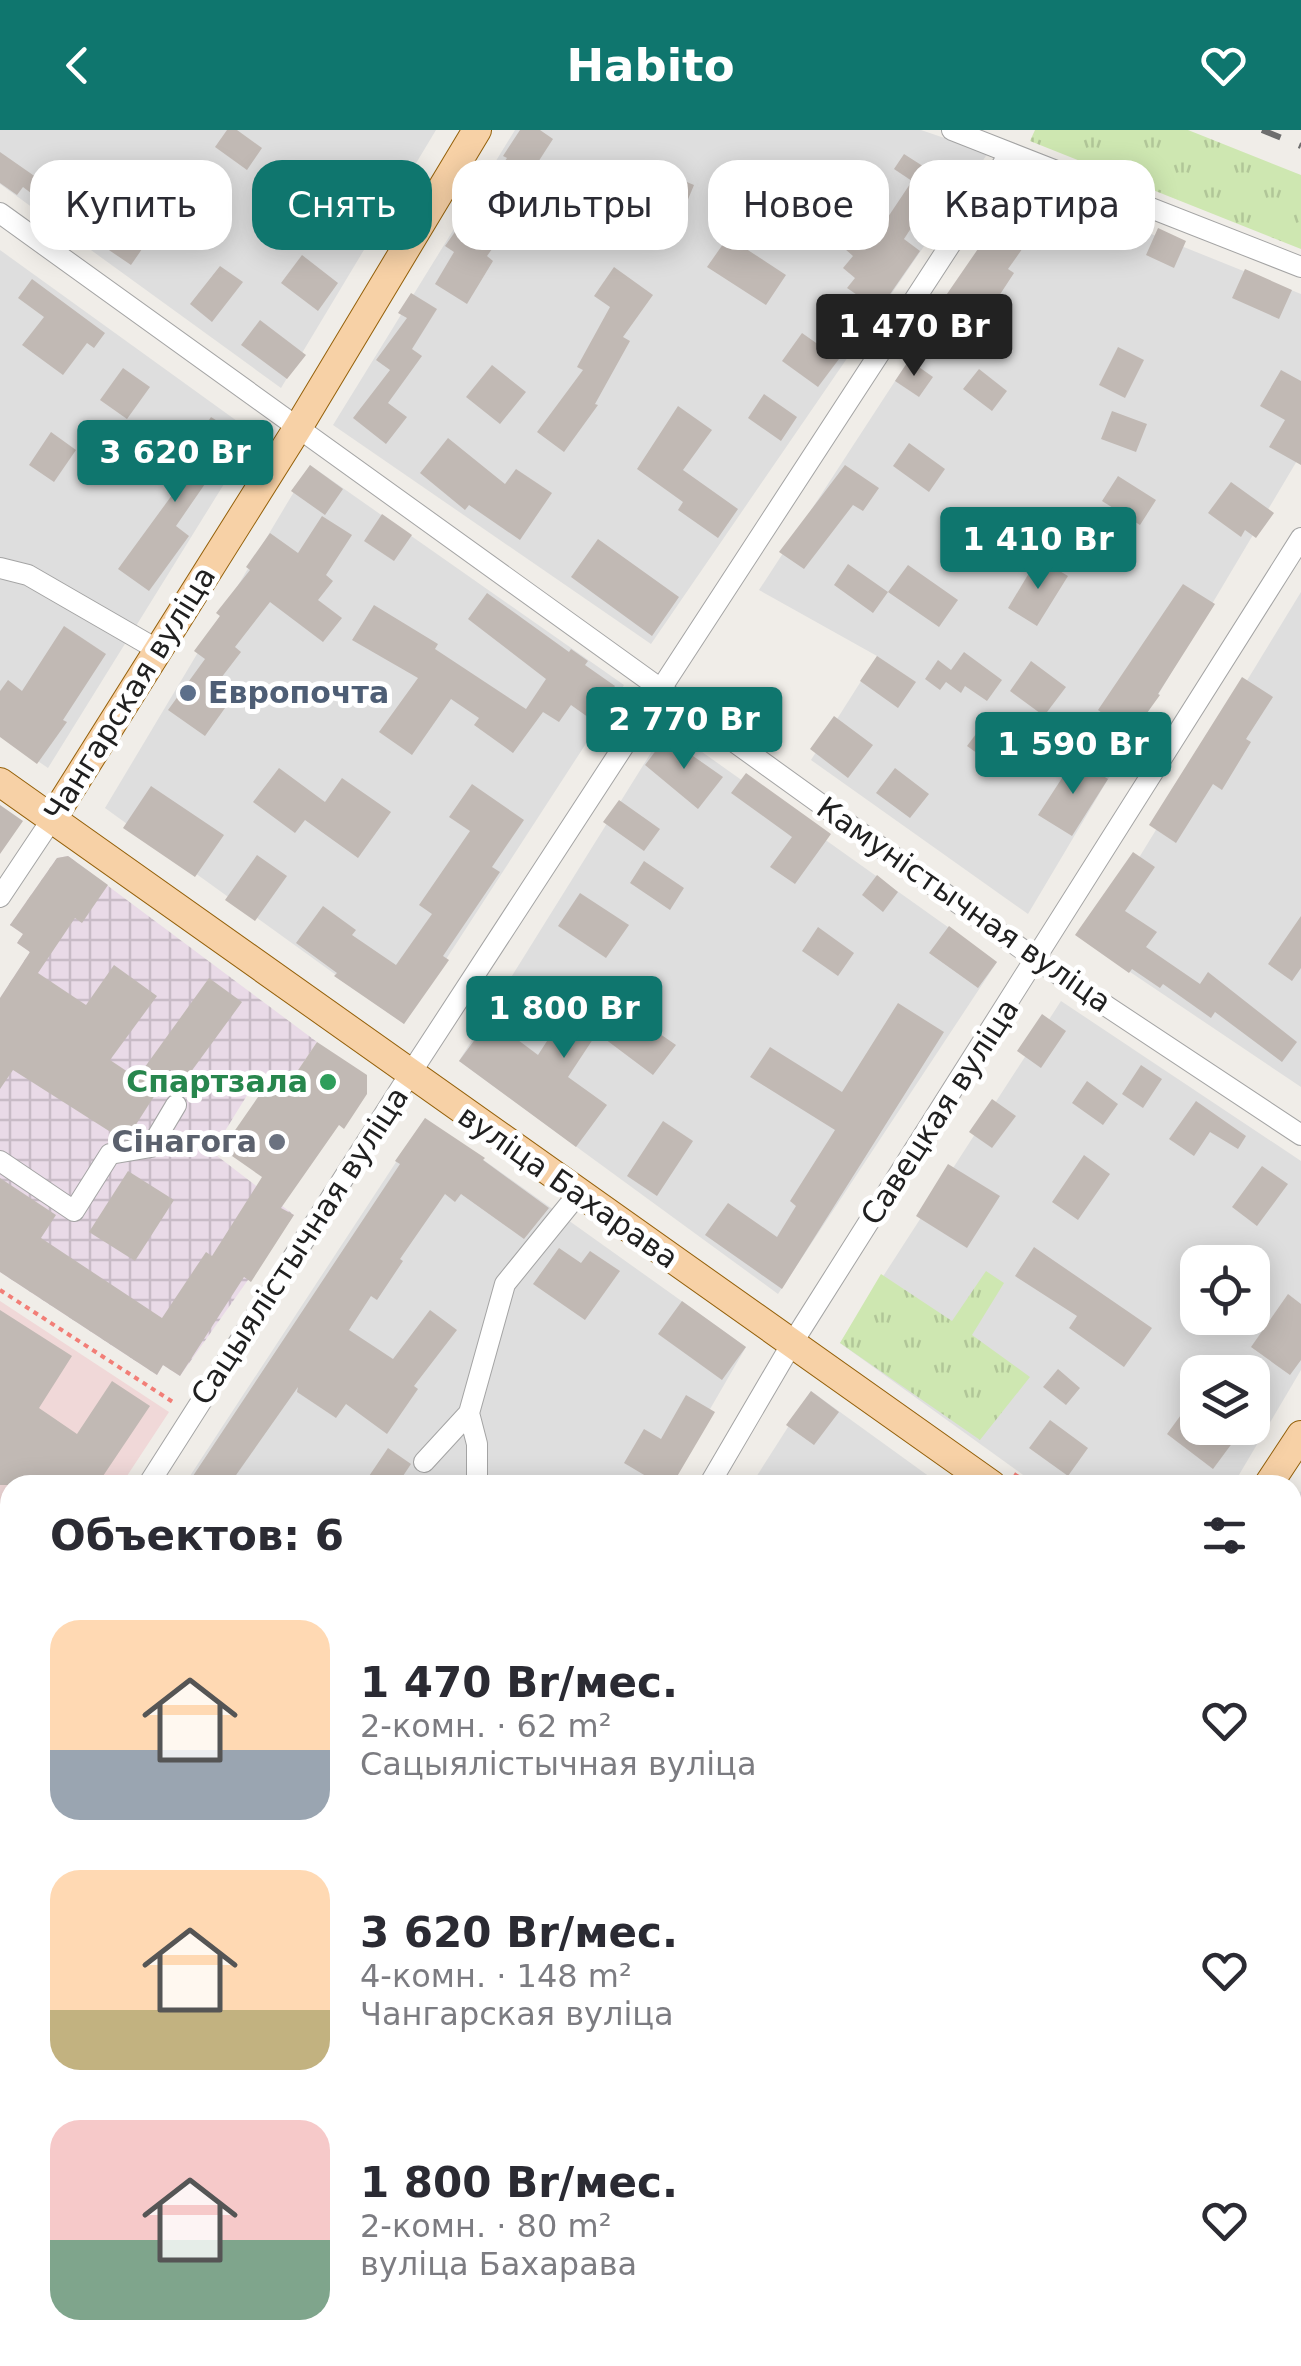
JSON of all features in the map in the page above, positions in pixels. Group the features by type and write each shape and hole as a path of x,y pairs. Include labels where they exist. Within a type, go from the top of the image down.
{"main road":[{"name":"Чангарская вуліца","path":"52,818 299,426 477,130"},
{"name":"вуліца Бахарава","path":"0,782 978,1475"},
{"path":"1275,1475 1301,1436"}],"street":[{"path":"952,130 1301,267"},
{"name":"Сацыялістычная вуліца","path":"154,1475 410,1074 1010,152"},
{"name":"Камуністычная вуліца","path":"0,213 1037,960 1301,1135"},
{"name":"Савецкая вуліца","path":"715,1475 791,1345 1301,538"},
{"path":"0,568 28,574 158,650"},
{"name":"Чангарская вуліца","path":"0,897 52,818"},
{"path":"0,1161 74,1211 110,1154 151,1147 176,1105"},
{"path":"424,1462 469,1413 505,1284 578,1194"},
{"path":"469,1413 477,1444 477,1475"}],"path":[{"path":"0,1290 192,1415"}],"shaded area":[{"path":"0,130 436,130 418,160 252,160 252,250 364,250 281,388 91,250 232,250 232,160 30,160 30,206 0,184"},
{"path":"515,130 921,130 988,153 983,160 909,160 909,250 921,250 651,644 333,425 452,232 452,250 688,250 688,160 496,160"},
{"path":"1155,235 1301,294 1301,454 1028,914 811,760 877,656 759,590 980,250 1155,250"},
{"path":"0,250 255,434 48,768 0,735"},
{"path":"310,465 624,685 404,1024 105,808"},
{"path":"1301,592 1301,1087 1087,943"},
{"path":"667,727 997,962 778,1294 459,1061"},
{"path":"68,856 317,1042 286,1089 259,1076 212,1152 294,1215 180,1376 163,1365 157,1375 0,1272 0,998 30,952 17,943 23,934 10,925 57,858"},
{"path":"1061,1001 1301,1161 1301,1370 1270,1422 1270,1355 1180,1355 1180,1445 1257,1445 1239,1475 1023,1475 840,1343"},
{"path":"425,1118 746,1347 672,1475 191,1475"},
{"path":"0,1301 169,1412 128,1475 0,1475"},
{"path":"811,1391 927,1475 757,1475"}],"green space":[{"path":"1035,130 1188,130 1301,175 1301,249 1155,191 1155,160 1078,160 1030,141"},
{"path":"986,1271 1004,1283 972,1335 1030,1377 980,1440 840,1343 881,1274 952,1321"}],"building":[{"path":"227,130 237,130 262,148 247,170 215,147"},
{"path":"520,130 540,130 553,139 539,160 506,160 503,156"},
{"path":"0,152 30,173 30,192 23,187 17,195 0,183"},
{"path":"904,154 913,160 909,160 909,179 894,169"},
{"path":"909,186 909,231 904,239 909,243 909,250 920,251 879,310 847,288 855,278 843,268 853,256 846,250 889,250 889,216"},
{"path":"1158,228 1186,241 1174,268 1146,255 1148,250 1155,250"},
{"path":"452,236 452,250 491,250 487,256 493,261 467,304 435,284 454,252 445,246"},
{"path":"109,250 141,250 131,265"},
{"path":"719,250 748,250 786,275 766,305 707,267"},
{"path":"977,250 1021,250 1008,269 1014,273 997,299 991,295 967,328 938,307"},
{"path":"302,255 338,283 318,311 281,283"},
{"path":"220,266 243,282 212,322 190,304"},
{"path":"614,267 653,295 623,337 630,341 595,404 598,405 564,452 537,432 583,370 577,367 610,307 594,296"},
{"path":"1245,269 1292,290 1279,319 1232,298"},
{"path":"32,279 105,333 94,348 87,343 63,375 22,345 44,317 18,298"},
{"path":"411,293 437,309 412,349 422,356 388,403 407,417 386,444 353,418 390,370 376,360 407,318 398,313"},
{"path":"260,320 306,355 287,379 241,345"},
{"path":"802,333 839,359 818,387 782,361"},
{"path":"1118,347 1144,360 1125,398 1099,385"},
{"path":"909,360 933,377 919,397 895,381"},
{"path":"492,365 526,392 500,424 466,397"},
{"path":"123,368 150,387 127,419 100,400"},
{"path":"979,369 1007,391 992,411 963,389"},
{"path":"1281,370 1301,381 1301,465 1269,447 1285,420 1260,406"},
{"path":"764,394 797,417 781,441 748,418"},
{"path":"678,406 712,430 683,470 738,509 718,538 678,510 683,502 637,469"},
{"path":"1112,411 1147,424 1136,452 1101,439"},
{"path":"211,417 235,432 176,526 189,536 149,591 118,569 175,491 153,475 168,454 181,463"},
{"path":"51,432 76,450 54,482 29,465"},
{"path":"448,438 505,484 516,469 552,493 520,540 469,505 465,510 420,473"},
{"path":"909,443 945,469 929,492 893,466"},
{"path":"310,465 343,489 325,515 291,491"},
{"path":"845,465 879,488 863,511 853,505 804,569 779,552"},
{"path":"1118,476 1156,500 1140,525 1102,501"},
{"path":"1231,482 1274,513 1256,538 1245,530 1241,537 1208,513"},
{"path":"382,514 412,535 394,561 364,541"},
{"path":"322,516 352,535 326,575 333,581 318,600 342,618 323,642 270,602 235,647 241,652 208,695 225,708 205,736 168,710 205,659 194,651 220,616 216,613 250,570 246,567 270,533 298,553"},
{"path":"598,539 679,597 652,636 571,577"},
{"path":"1038,558 1068,576 1037,626 1008,608"},
{"path":"848,564 888,592 873,613 834,585"},
{"path":"908,565 958,600 939,627 888,592"},
{"path":"1183,584 1215,604 1131,735 1098,710"},
{"path":"487,593 569,652 571,649 588,661 585,665 615,686 592,720 571,705 559,722 543,712 513,753 474,725 479,718 451,699 412,755 379,732 418,678 352,640 374,605 438,644 435,649 526,709 546,679 468,619"},
{"path":"64,626 106,654 63,720 67,722 37,764 0,737 0,691 8,680 22,691"},
{"path":"964,652 1002,680 987,701 965,686 961,693 946,682 940,690 925,679 938,660 951,670"},
{"path":"877,656 916,682 898,708 860,681"},
{"path":"1031,661 1066,687 1044,716 1010,691"},
{"path":"1242,677 1273,697 1246,739 1251,742 1222,790 1213,784 1176,843 1149,825"},
{"path":"834,716 873,745 848,778 810,749"},
{"path":"988,718 1029,747 1009,776 967,746"},
{"path":"666,737 723,777 698,809 645,765"},
{"path":"1075,758 1108,779 1072,836 1038,815"},
{"path":"279,768 325,802 342,778 391,812 358,858 305,820 295,833 253,802"},
{"path":"895,768 929,794 910,818 876,793"},
{"path":"746,773 831,834 795,884 770,867 792,837 731,793"},
{"path":"472,784 524,820 492,867 500,872 443,956 449,960 404,1024 334,976 337,973 296,943 323,906 356,930 352,935 396,965 432,914 419,905 470,831 449,817"},
{"path":"151,786 224,835 195,877 123,828"},
{"path":"619,800 660,829 644,851 603,822"},
{"path":"0,805 23,821 0,854"},
{"path":"1133,852 1155,867 1125,911 1157,932 1146,947 1200,984 1208,972 1297,1042 1282,1062 1215,1012 1211,1018 1163,984 1160,988 1132,969 1129,973 1075,935"},
{"path":"257,855 287,876 255,921 225,900"},
{"path":"68,856 108,885 82,923 75,918 38,973 86,1005 114,965 157,996 110,1060 137,1078 209,978 242,1002 185,1080 171,1070 128,1137 120,1138 13,1070 0,1089 0,998 30,952 17,943 23,934 10,925 57,858"},
{"path":"644,861 684,888 670,910 630,883"},
{"path":"877,875 898,892 883,912 862,895"},
{"path":"580,893 629,925 606,958 558,926"},
{"path":"1301,916 1301,968 1292,981 1268,964"},
{"path":"949,926 997,962 978,988 929,953"},
{"path":"818,927 854,953 838,976 802,951"},
{"path":"585,982 676,1045 653,1075 597,1033 568,1077 607,1105 576,1147 459,1061 490,1019 538,1055"},
{"path":"898,1003 944,1032 782,1289 705,1235 728,1203 777,1237 796,1206 790,1201 835,1130 750,1077 770,1047 842,1092"},
{"path":"1042,1014 1066,1031 1041,1068 1017,1051"},
{"path":"317,1042 367,1075 367,1094 344,1129 339,1125 281,1208 294,1215 251,1282 244,1277 180,1376 163,1365 157,1375 0,1272 0,1178 56,1215 41,1238 162,1318 206,1252 212,1256 262,1177 222,1149 265,1087 280,1097"},
{"path":"1141,1065 1162,1079 1143,1108 1122,1094"},
{"path":"1087,1081 1118,1104 1103,1125 1072,1103"},
{"path":"992,1099 1016,1116 992,1148 969,1132"},
{"path":"1196,1101 1246,1136 1238,1149 1210,1132 1194,1156 1169,1139"},
{"path":"425,1118 549,1208 524,1239 461,1194 455,1202 445,1194 377,1300 371,1296 349,1330 393,1359 430,1310 457,1330 414,1386 418,1389 387,1434 346,1404 336,1418 297,1392 298,1387 236,1475 194,1475 400,1164 395,1161"},
{"path":"663,1121 693,1141 657,1196 627,1176"},
{"path":"1084,1155 1110,1174 1078,1220 1052,1202"},
{"path":"948,1164 1000,1196 967,1248 916,1216"},
{"path":"1262,1166 1288,1184 1257,1226 1232,1207"},
{"path":"128,1171 174,1200 135,1261 89,1232"},
{"path":"1034,1247 1152,1328 1124,1367 1069,1328 1077,1316 1015,1276"},
{"path":"559,1248 581,1263 590,1251 620,1271 585,1320 533,1284"},
{"path":"1288,1294 1301,1304 1301,1360 1290,1375 1270,1361 1270,1355 1262,1355 1251,1347 1259,1335 1270,1335 1270,1320"},
{"path":"682,1301 746,1347 722,1380 658,1334"},
{"path":"0,1310 72,1356 39,1408 77,1434 112,1381 150,1406 104,1475 0,1475"},
{"path":"1058,1369 1080,1388 1066,1405 1043,1387"},
{"path":"811,1391 839,1412 814,1445 786,1425"},
{"path":"686,1395 715,1412 678,1475 644,1475 624,1463 644,1429 661,1439"},
{"path":"1180,1416 1180,1444 1167,1434"},
{"path":"1050,1420 1088,1448 1067,1475 1029,1448"},
{"path":"1181,1445 1231,1445 1213,1469"},
{"path":"388,1448 411,1464 404,1475 370,1475"}],"railway":[{"path":"1262,130 1301,146"}],"place":[{"name":"Европочта","path":"188,693"},
{"name":"Спартзала","path":"328,1082"},
{"name":"Сінагога","path":"277,1142"}]}
